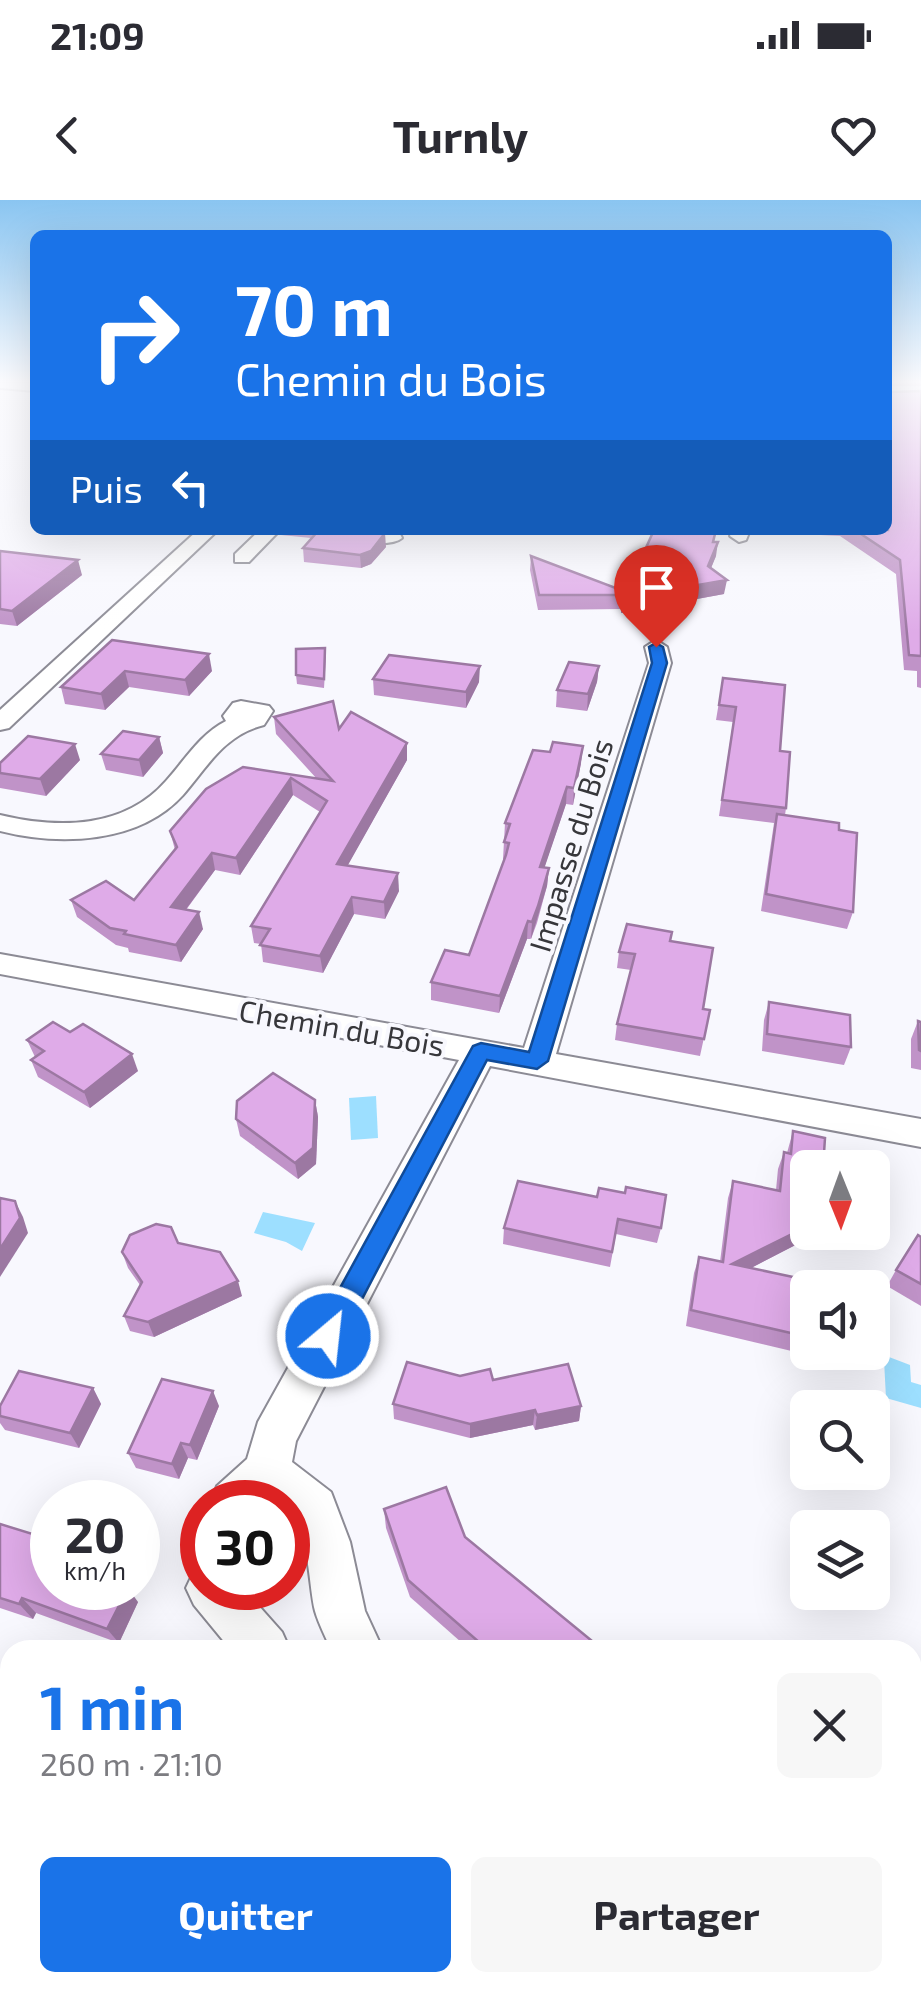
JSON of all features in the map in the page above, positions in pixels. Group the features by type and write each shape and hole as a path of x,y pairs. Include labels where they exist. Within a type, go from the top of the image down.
{"street":[{"path":"0,723 205,535"},
{"path":"242,558 266,535"},
{"path":"370,535 393,538"},
{"name":"Impasse du Bois","path":"537,1061 660,663 656,647"},
{"path":"0,824 50,833 80,831 140,814 162,801 224,729 242,720"},
{"name":"Chemin du Bois","path":"0,964 921,1133"},
{"path":"254,1480 481,1051"},
{"path":"310,1509 326,1542 341,1614 353,1640"},
{"path":"230,1610 255,1640"}],"water":[{"path":"376,1096 378,1138 351,1140 349,1098"},
{"path":"263,1212 315,1223 302,1251 254,1233"},
{"path":"890,1357 910,1365 911,1382 921,1385 921,1408 890,1399 890,1390 886,1390 885,1370 890,1370"}],"building":[{"path":"892,467 921,467 921,656 909,655 900,560 862,535 892,535"},
{"path":"315,535 383,535 371,551 360,555 303,548"},
{"path":"652,535 715,535 713,542 718,542 708,566 727,580 623,598 625,595 539,595 531,556 626,592"},
{"path":"0,551 78,560 12,611 0,609"},
{"path":"112,640 209,654 185,680 125,671 101,694 61,687"},
{"path":"325,648 324,679 296,675 296,649"},
{"path":"389,655 480,666 466,692 373,679"},
{"path":"569,662 599,666 588,694 557,690"},
{"path":"723,678 785,685 780,751 790,752 786,808 722,800 736,707 719,705"},
{"path":"333,701 339,729 351,712 407,743 337,864 398,873 384,902 352,897 320,956 260,945 270,929 251,926 327,801 291,778 236,858 212,853 171,907 199,912 176,945 110,928 71,900 106,881 134,900 177,847 170,831 206,789 243,767 333,781 274,717"},
{"path":"123,731 159,737 139,760 101,754"},
{"path":"28,736 75,744 40,779 0,773 0,763"},
{"path":"553,742 583,746 574,788 567,787 540,867 549,868 538,906 532,922 528,921 500,996 431,982 445,950 469,955 506,855 509,843 504,842 510,824 505,823 533,750 550,752"},
{"path":"777,814 839,823 839,830 857,833 853,912 766,894"},
{"path":"627,924 672,932 670,941 713,948 703,1009 710,1010 704,1039 617,1024 635,954 619,952"},
{"path":"769,1002 850,1015 851,1047 767,1034"},
{"path":"918,1021 921,1022 921,1051 919,1050"},
{"path":"53,1022 70,1032 83,1024 132,1054 84,1092 31,1060 44,1051 27,1040"},
{"path":"273,1073 315,1100 313,1148 295,1163 236,1119 237,1101"},
{"path":"793,1131 825,1138 824,1150 791,1150"},
{"path":"784,1152 790,1154 790,1235 732,1264 790,1276 790,1333 691,1310 699,1257 723,1262 733,1181 780,1191"},
{"path":"518,1181 597,1197 599,1188 625,1193 626,1187 666,1195 661,1228 618,1219 612,1252 504,1228"},
{"path":"0,1198 15,1201 20,1218 0,1249"},
{"path":"156,1224 171,1227 178,1243 220,1252 238,1281 148,1322 124,1316 142,1282 122,1252 130,1235"},
{"path":"918,1235 921,1237 921,1284 896,1270"},
{"path":"407,1362 460,1376 490,1369 493,1380 568,1364 581,1406 537,1415 535,1410 470,1424 393,1404"},
{"path":"19,1371 93,1388 70,1433 0,1416 0,1406"},
{"path":"162,1379 213,1391 190,1445 181,1443 172,1464 128,1453"},
{"path":"446,1487 465,1537 591,1640 477,1640 408,1580 384,1509"},
{"path":"0,1524 30,1533 30,1601 22,1598 19,1604 0,1598"},
{"path":"55,1610 117,1610 107,1629"}],"route":[{"path":"328,1336 481,1051 537,1061 660,663 656,647"}]}
